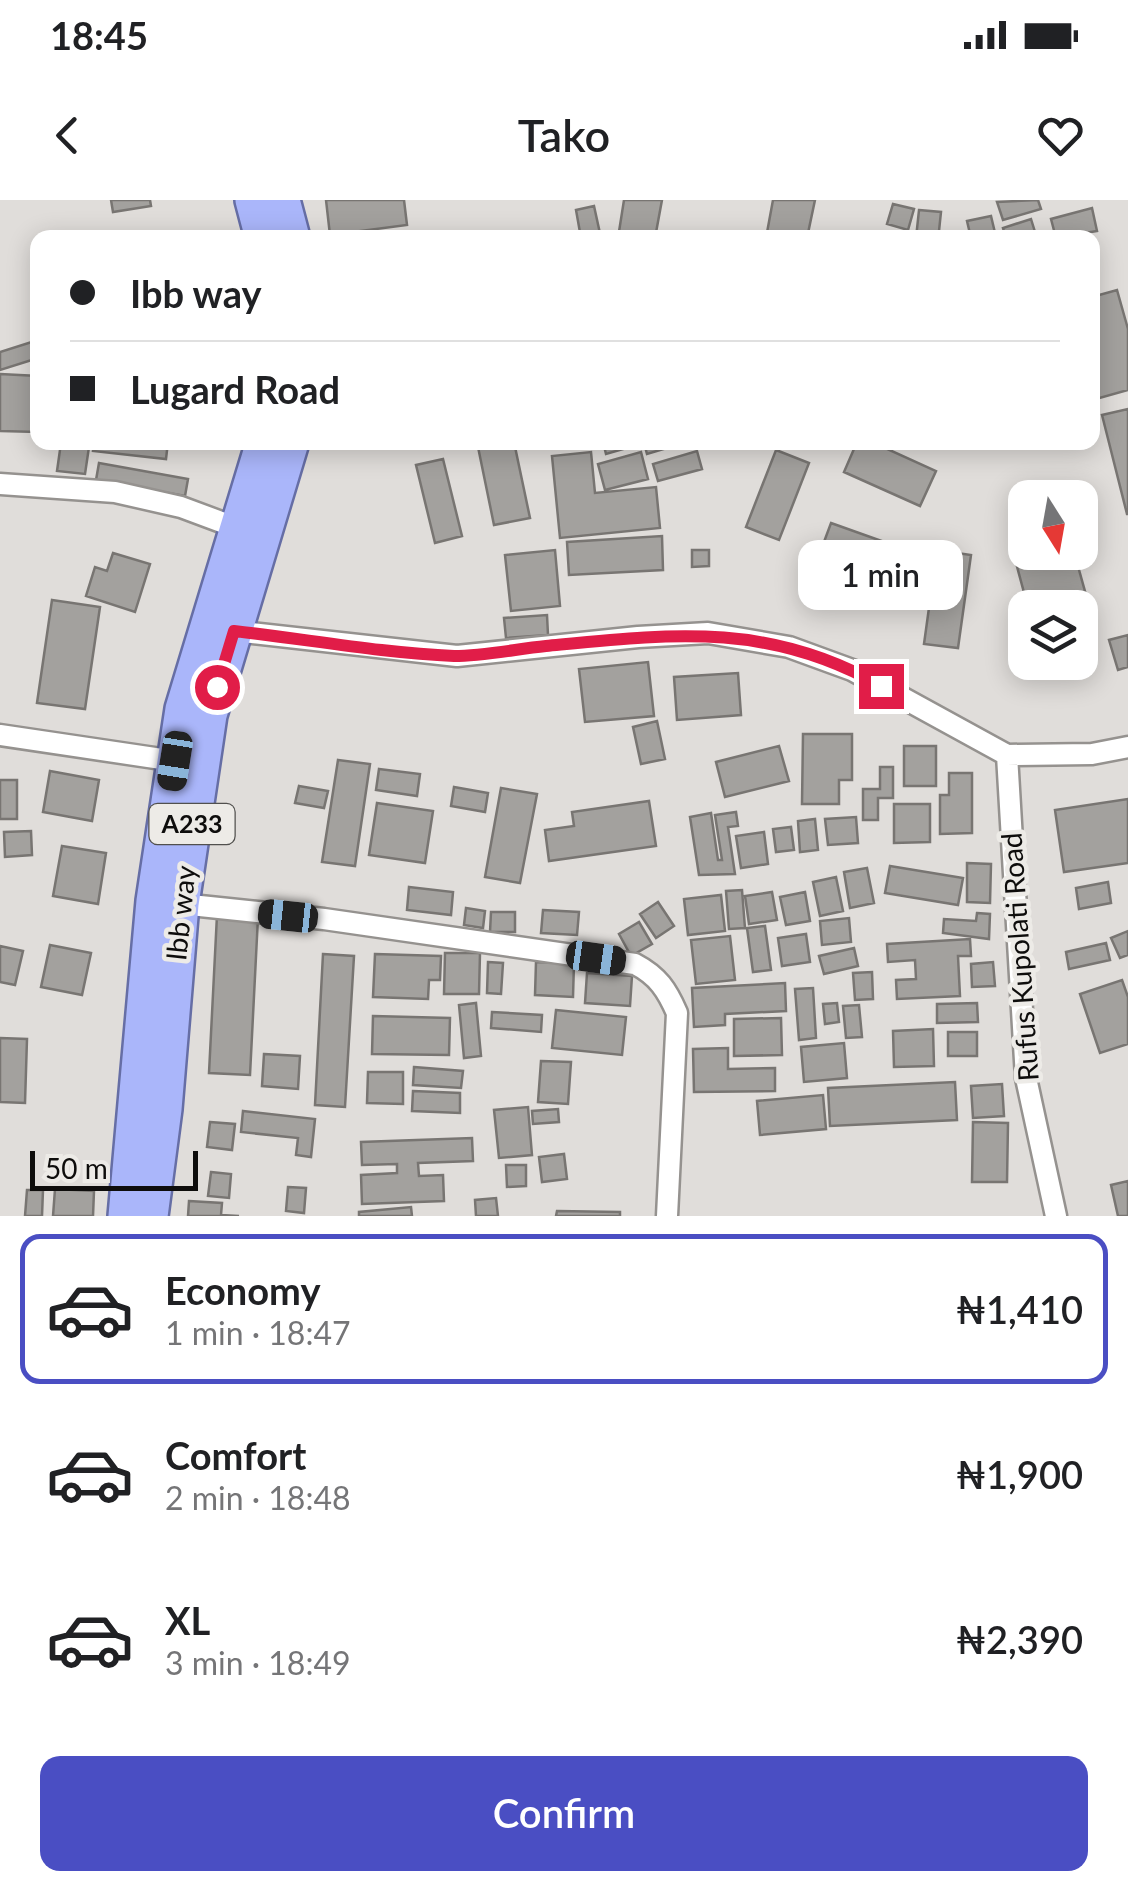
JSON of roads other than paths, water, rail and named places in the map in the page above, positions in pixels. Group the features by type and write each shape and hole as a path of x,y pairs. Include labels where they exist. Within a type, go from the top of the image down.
{"highway":[{"path":"253,200 261,230"},
{"path":"282,200 290,230"},
{"name":"A233","path":"126,1216 154,901 183,709 220,629 240,530 262,450"},
{"name":"Ibb way","path":"150,1216 164,1109 181,904 220,629 288,450"}],"street":[{"path":"0,484 115,492 181,507 240,530"},
{"path":"220,629 456,656 638,636 708,634 748,639 789,647 852,670 1007,755 1092,754 1128,746"},
{"path":"0,735 175,761"},
{"name":"Rufus Kupolati Road","path":"1007,755 1026,1078 1056,1216"},
{"path":"181,904 324,919 634,964 652,973 666,989 677,1013 666,1216"}]}
